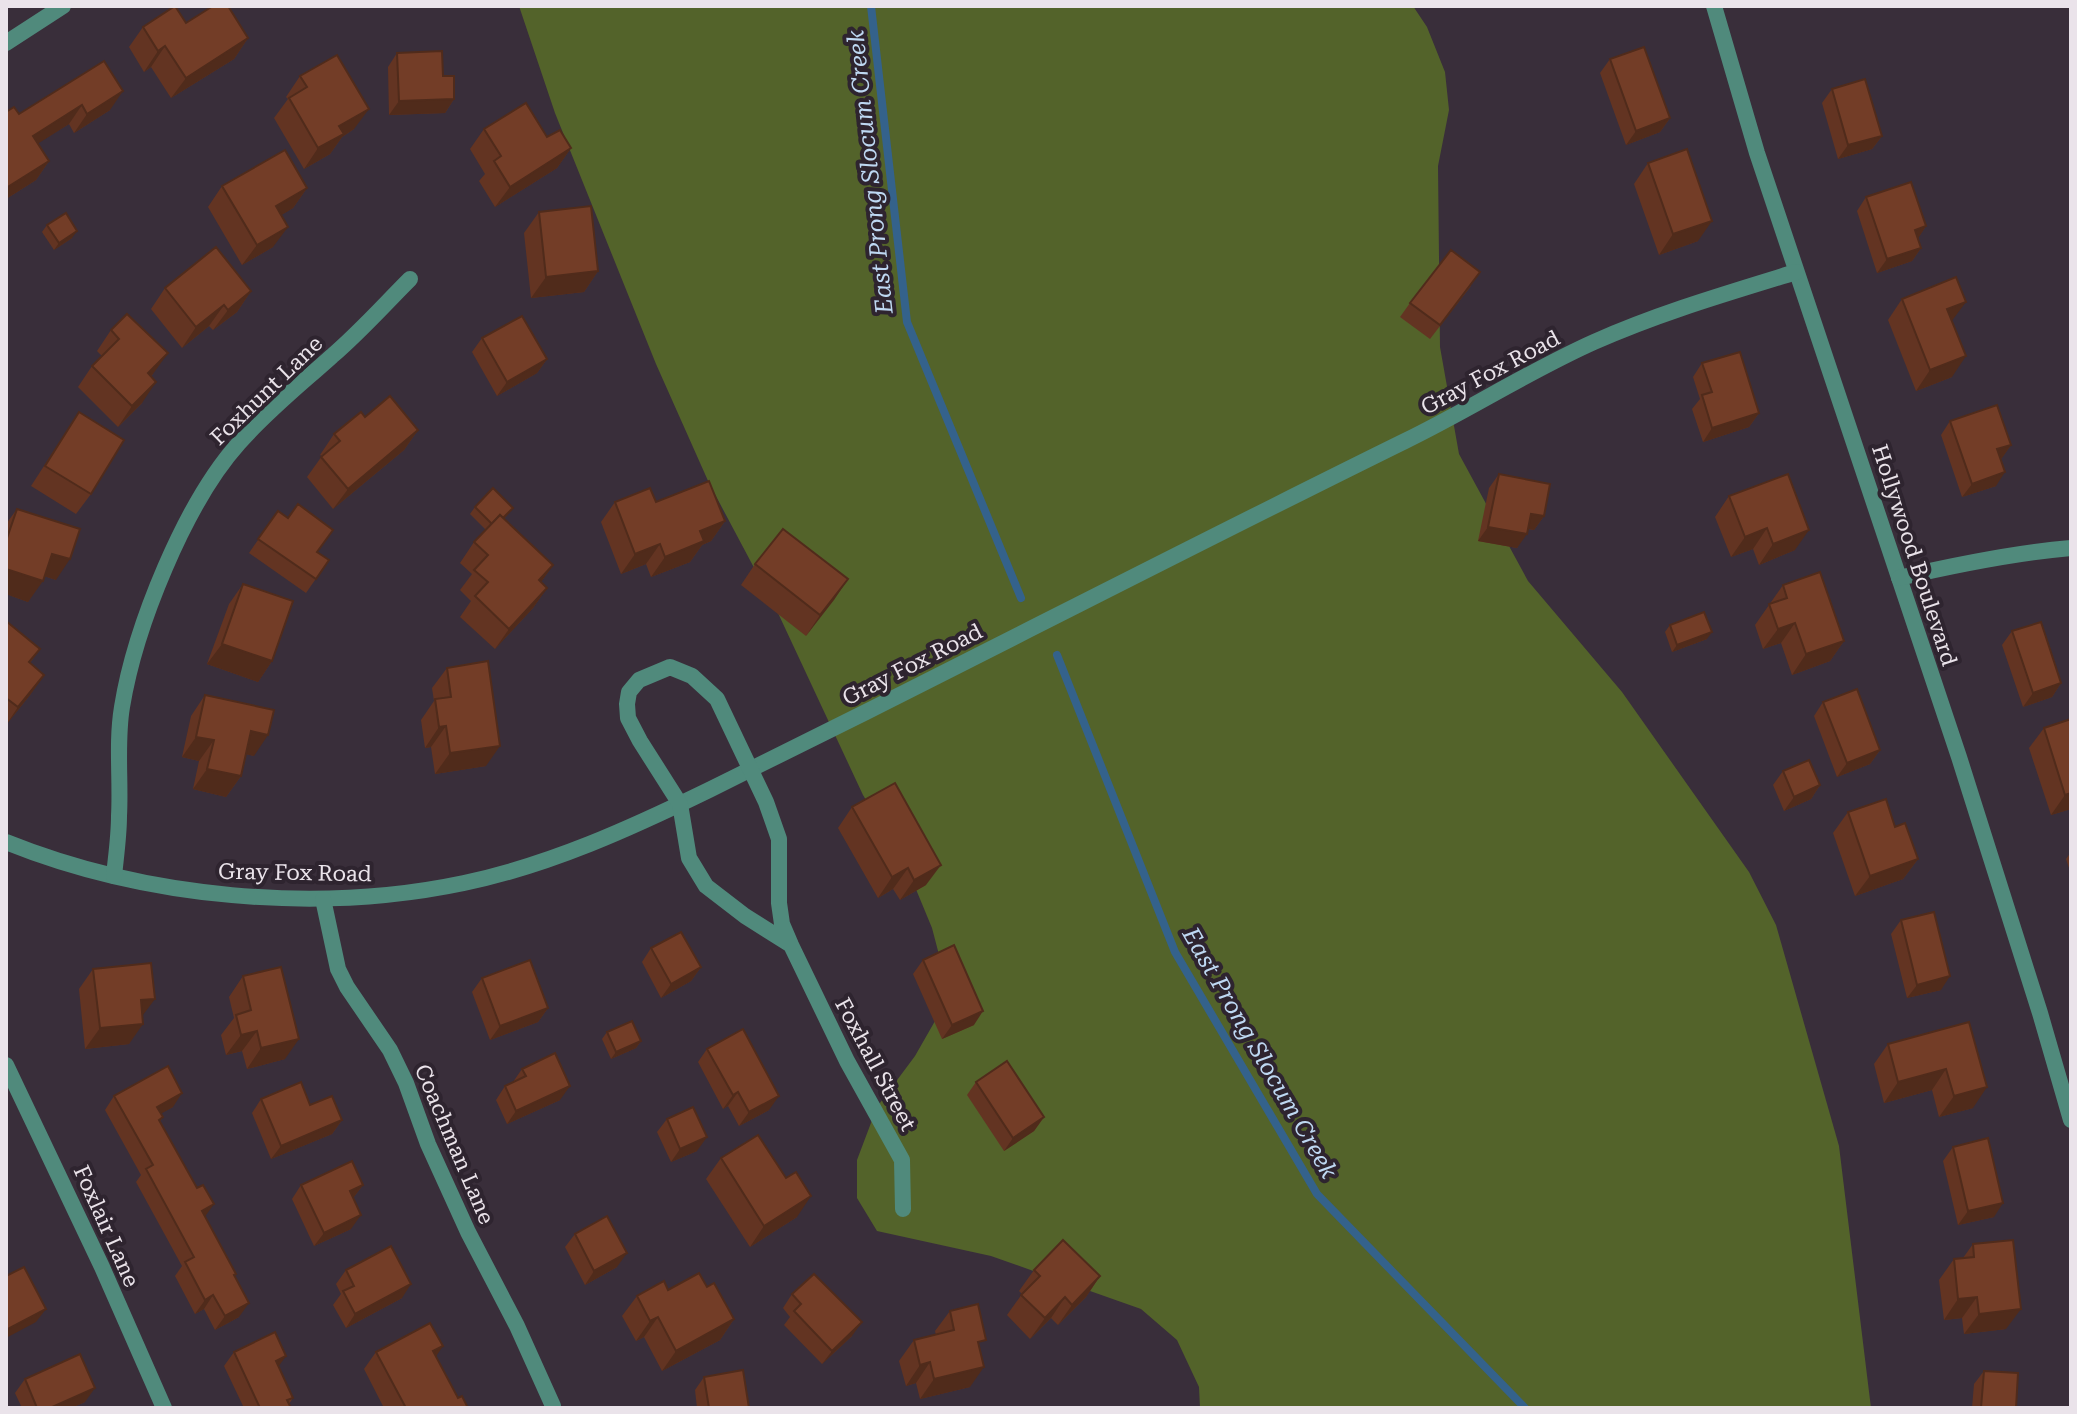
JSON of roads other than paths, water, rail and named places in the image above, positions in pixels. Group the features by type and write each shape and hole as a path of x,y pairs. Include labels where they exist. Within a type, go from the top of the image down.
{"street":[{"path":"6,43 63,6"},
{"name":"Hollywood Boulevard","path":"1714,6 1740,100 1796,272 2068,1092 2071,1120"},
{"name":"Gray Fox Road","path":"6,842 72,865 169,888 218,894 323,899 420,892 470,882 565,854 680,804 1442,423 1572,352 1675,310 1796,272"},
{"name":"Foxhunt Lane","path":"114,876 122,705 142,629 171,555 207,486 238,443 335,354 410,279"},
{"path":"1899,578 1939,568 2071,548"},
{"name":"Foxhall Street","path":"791,945 745,916 706,886 689,858 680,804 628,718 629,692 639,680 670,667 692,676 717,699 766,802 779,839 782,924 847,1061 902,1160 903,1209"},
{"name":"Coachman Lane","path":"323,899 338,969 390,1050 468,1232 517,1326 553,1406"},
{"name":"Foxlair Lane","path":"6,1065 56,1167 164,1408"}],"waterway":[{"name":"East Prong Slocum Creek","path":"871,6 907,322 1021,598"},
{"name":"East Prong Slocum Creek","path":"1057,655 1175,952 1317,1194 1525,1408"}]}
